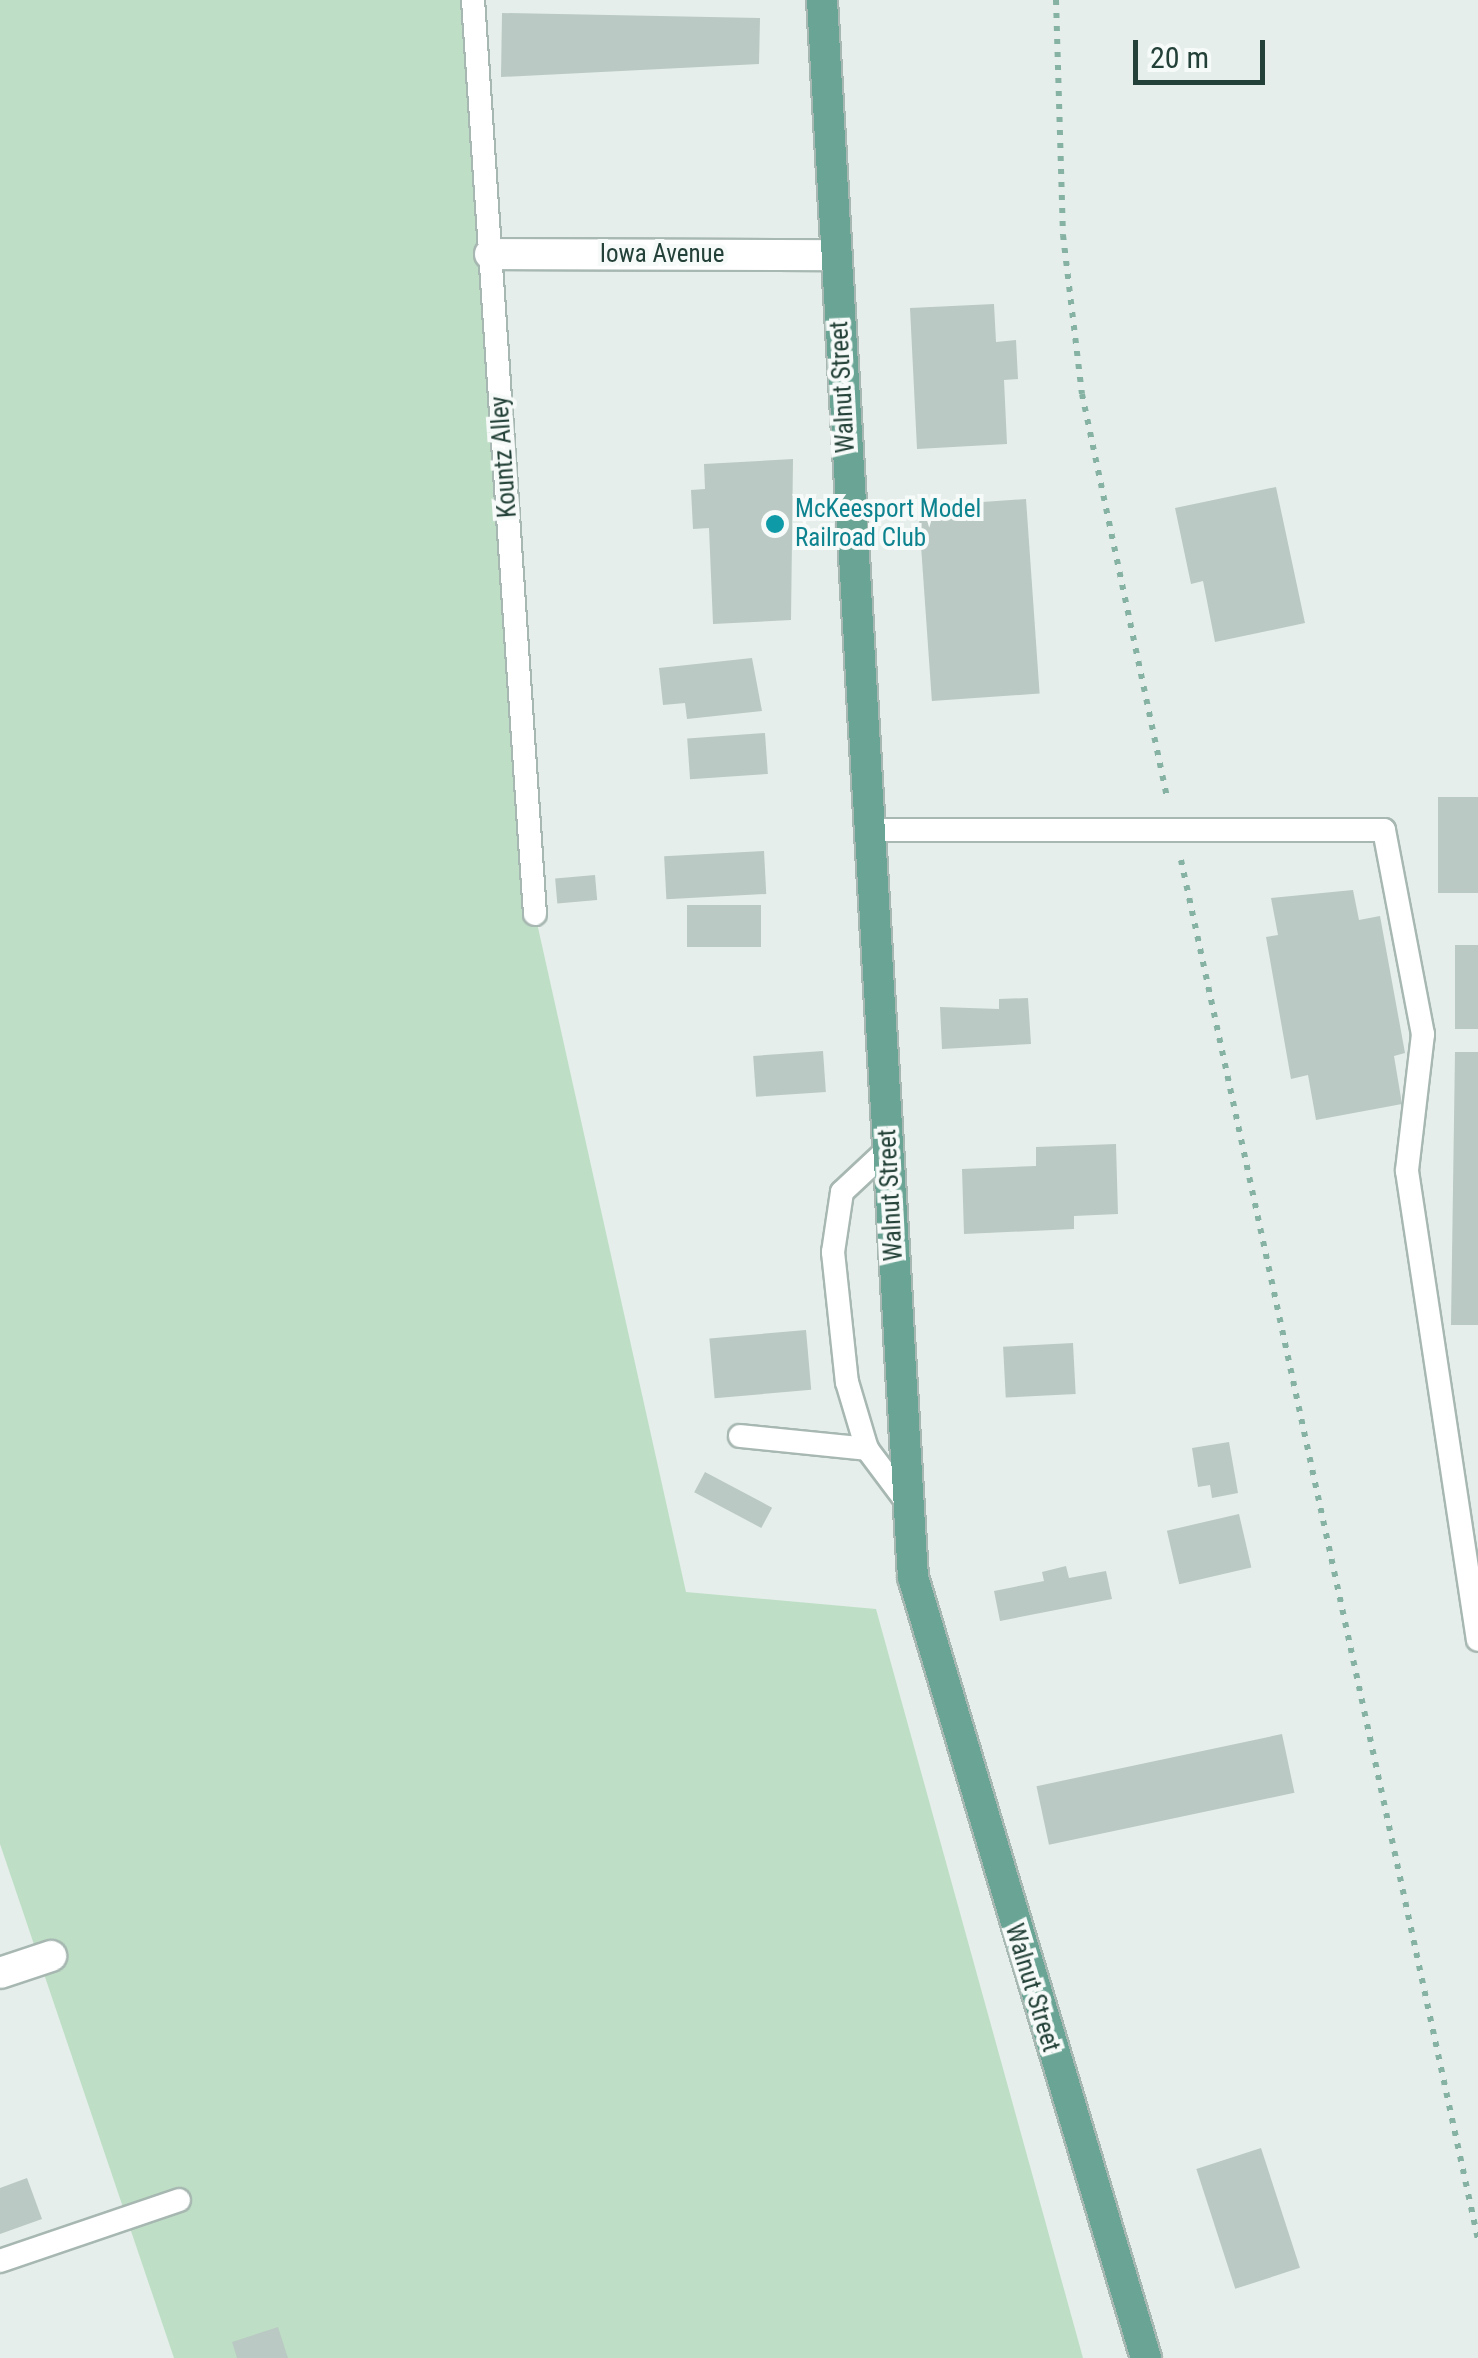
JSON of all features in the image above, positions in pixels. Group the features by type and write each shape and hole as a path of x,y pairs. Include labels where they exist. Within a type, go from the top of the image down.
{"main road":[{"name":"Walnut Street","path":"822,0 912,1577 958,1748 1146,2358"}],"street":[{"name":"Iowa Avenue","path":"490,254 835,255"},
{"path":"0,1972 51,1956"}],"lane":[{"name":"Kountz Alley","path":"473,0 536,914"},
{"path":"869,830 1384,830 1424,1034 1406,1171 1478,1640"},
{"path":"888,1149 842,1192 833,1252 847,1382 866,1449 908,1506"},
{"path":"740,1436 866,1449"},
{"path":"0,2262 179,2200"}],"path":[{"path":"1056,0 1063,234 1082,394 1478,2240"}],"green space":[{"path":"0,0 473,0 535,914 686,1592 876,1609 1083,2358 174,2358 0,1844"}],"building":[{"path":"502,13 760,18 759,64 501,77"},
{"path":"994,304 996,342 1016,340 1018,379 1004,380 1007,444 917,449 910,308"},
{"path":"793,459 791,620 713,624 709,528 693,529 691,490 705,489 704,464"},
{"path":"1276,487 1305,623 1215,642 1203,581 1191,584 1175,508"},
{"path":"1026,499 1040,694 932,701 918,507"},
{"path":"752,658 762,711 687,719 685,703 663,705 659,668"},
{"path":"765,733 768,774 690,779 687,738"},
{"path":"1438,797 1478,797 1478,893 1438,893"},
{"path":"764,851 766,894 666,899 664,856"},
{"path":"595,875 597,900 557,903 555,878"},
{"path":"1353,890 1359,920 1380,916 1405,1053 1394,1056 1402,1104 1316,1120 1308,1075 1291,1079 1266,937 1278,935 1271,898"},
{"path":"687,905 761,905 761,947 687,947"},
{"path":"1455,945 1478,945 1478,1029 1455,1029"},
{"path":"1028,998 1031,1044 942,1049 940,1007 999,1009 999,999"},
{"path":"823,1051 826,1092 756,1097 753,1056"},
{"path":"1455,1052 1478,1052 1478,1325 1451,1325"},
{"path":"1116,1144 1118,1214 1074,1216 1074,1229 964,1234 962,1169 1036,1166 1036,1147"},
{"path":"806,1330 811,1390 715,1398 709,1338"},
{"path":"1073,1343 1076,1394 1006,1398 1003,1347"},
{"path":"1229,1442 1238,1493 1212,1498 1210,1485 1198,1487 1192,1448"},
{"path":"705,1472 772,1508 761,1528 694,1492"},
{"path":"1239,1514 1251,1568 1179,1584 1167,1531"},
{"path":"1066,1566 1069,1578 1106,1571 1112,1599 1000,1621 994,1591 1044,1581 1042,1572"},
{"path":"1282,1734 1294,1793 1049,1845 1036,1786"},
{"path":"1261,2148 1300,2268 1235,2289 1196,2169"},
{"path":"27,2178 42,2219 0,2234 0,2188"},
{"path":"278,2327 288,2358 237,2358 232,2342"}],"place":[{"name":"McKeesport Model Railroad Club","path":"775,524"}]}
